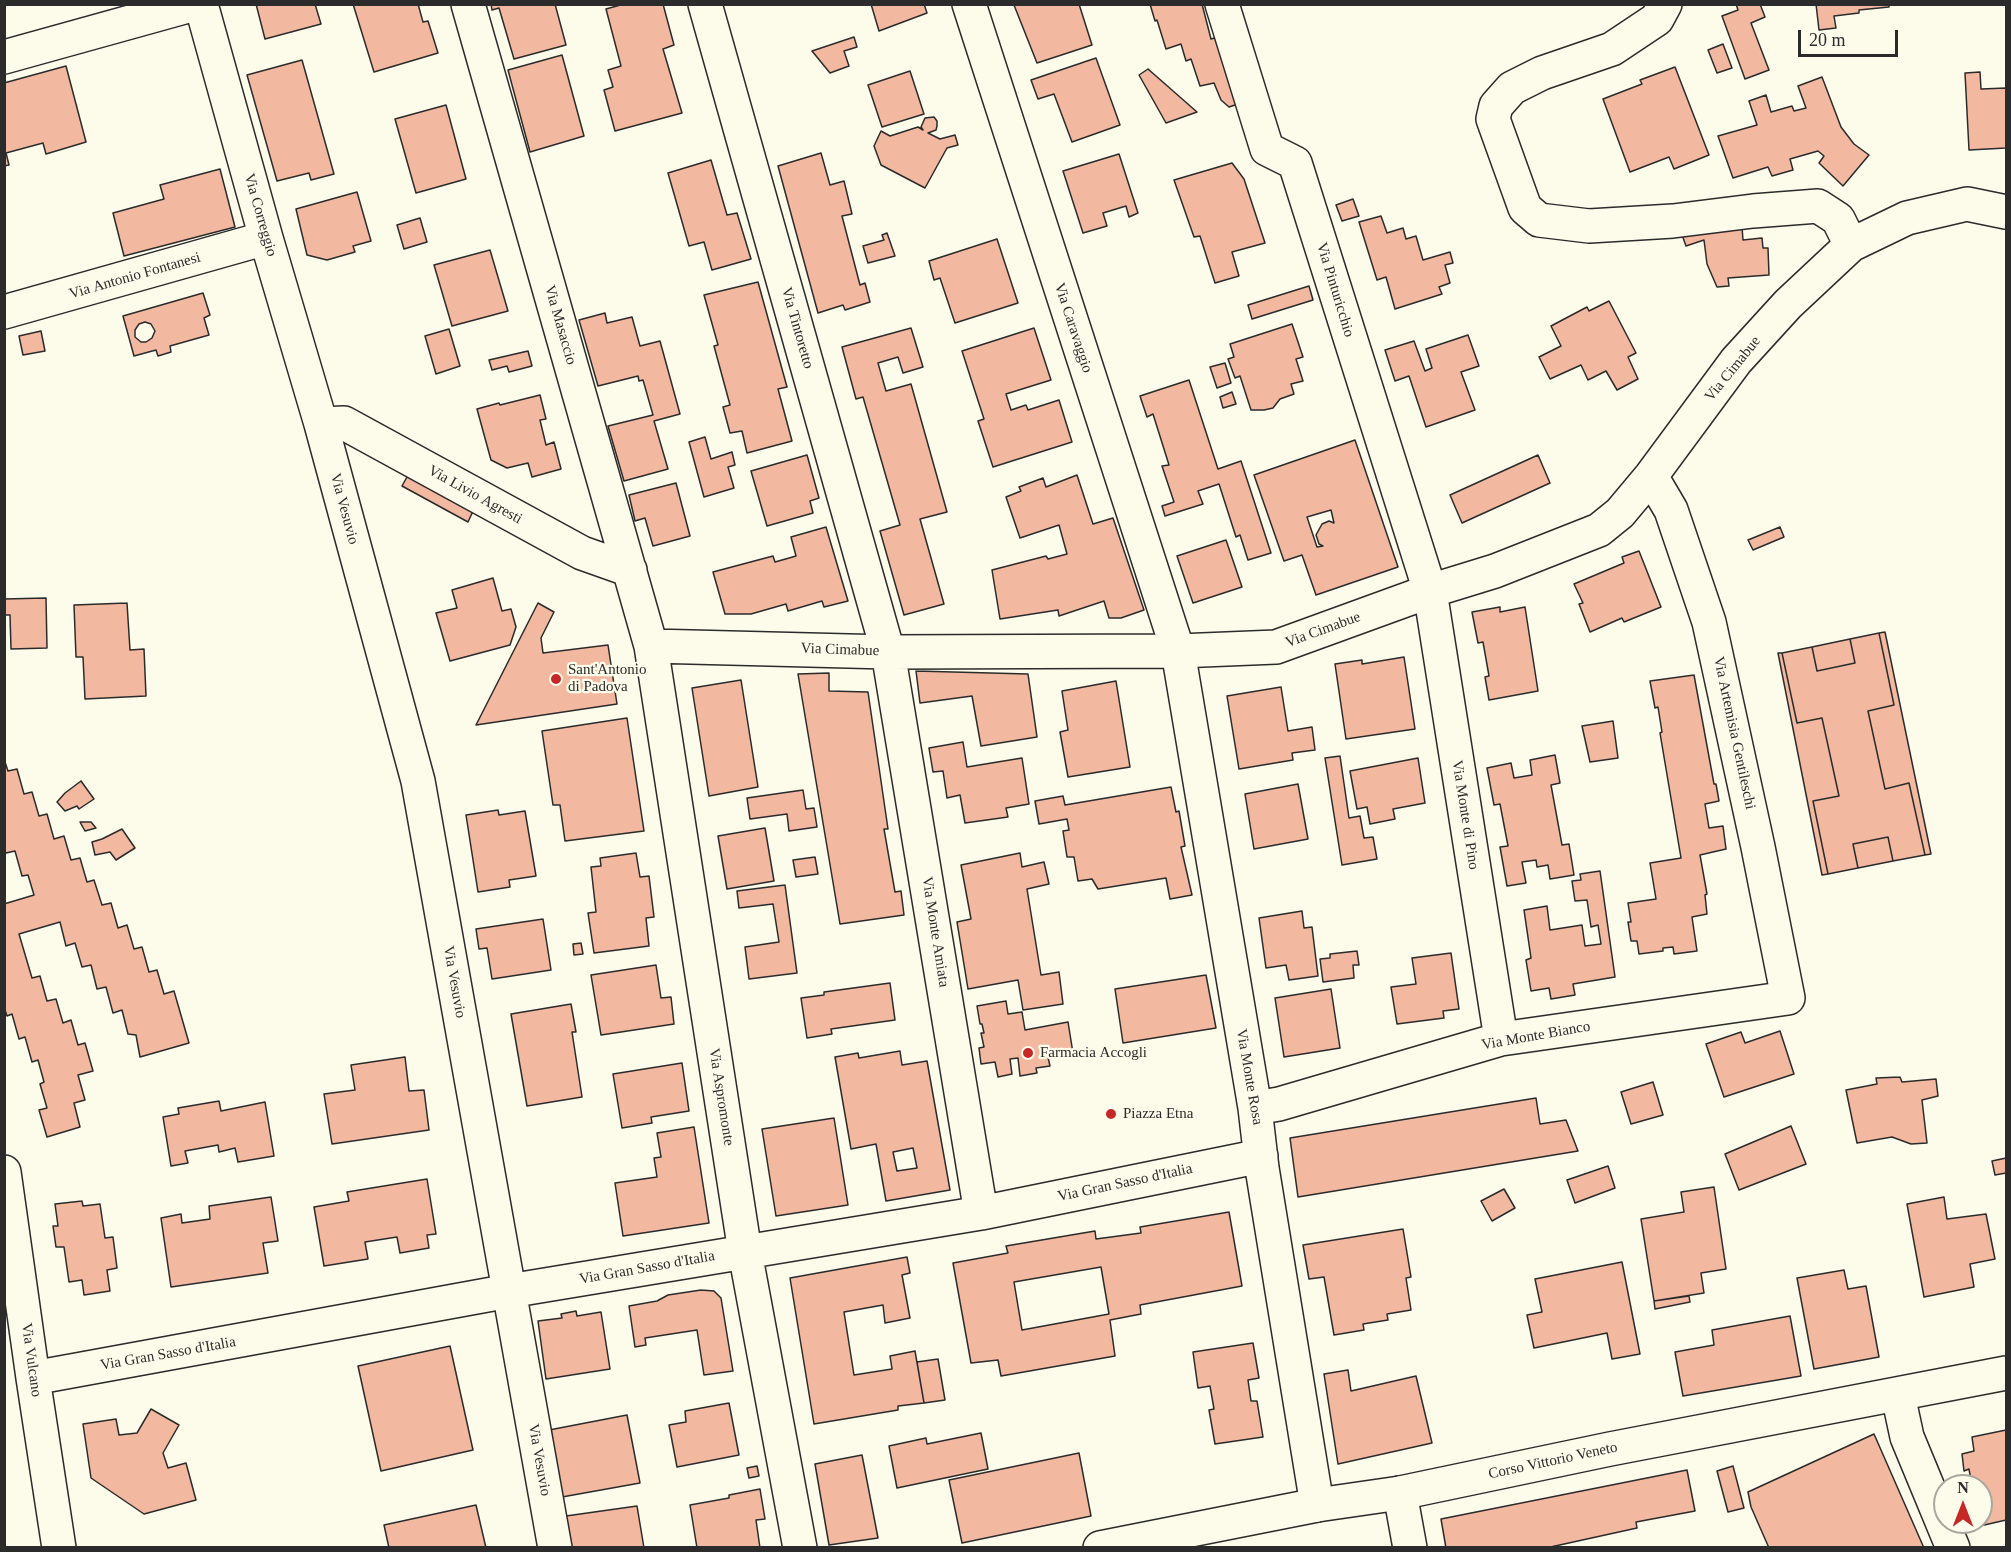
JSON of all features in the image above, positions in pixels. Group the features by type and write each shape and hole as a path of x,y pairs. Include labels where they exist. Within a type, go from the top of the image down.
{"street":[{"path":"4,57 195,4"},
{"name":"Via Correggio","path":"201,4 321,424"},
{"name":"Via Masaccio","path":"468,4 651,646"},
{"name":"Via Tintoretto","path":"705,4 888,652"},
{"name":"Via Caravaggio","path":"969,4 1179,651"},
{"name":"Via Pinturicchio","path":"1222,4 1267,148 1295,162 1430,591"},
{"path":"1665,4 1657,19 1612,49 1542,73 1512,88 1496,106 1493,119 1526,208 1539,220 1589,226 1673,221 1818,206 1838,219 1851,245"},
{"name":"Via Cimabue","path":"651,646 888,652 1179,651 1276,647 1430,591 1495,571 1599,530 1620,513 1651,476 1736,361 1788,304 1851,245 1907,218 1967,204 2007,212"},
{"name":"Via Antonio Fontanesi","path":"4,312 266,238"},
{"name":"Via Livio Agresti","path":"321,424 344,423 582,553 630,570"},
{"name":"Via Vesuvio","path":"321,424 418,781 555,1548"},
{"name":"Via Artemisia Gentileschi","path":"1651,476 1671,510 1709,622 1788,998"},
{"name":"Via Monte di Pino","path":"1430,591 1501,1039"},
{"name":"Via Aspromonte","path":"651,646 745,1252 800,1548"},
{"name":"Via Monte Rosa","path":"1179,651 1255,1108 1317,1505"},
{"name":"Via Monte Amiata","path":"888,652 981,1213"},
{"name":"Via Monte Bianco","path":"1255,1108 1279,1104 1501,1039 1788,998"},
{"name":"Via Gran Sasso d'Italia","path":"33,1378 509,1291 981,1213 1261,1156"},
{"name":"Via Vulcano","path":"4,1172 59,1548"},
{"name":"Corso Vittorio Veneto","path":"1100,1548 1317,1505 1401,1493 1599,1451 2007,1373"},
{"path":"1898,1395 1907,1437 1953,1548"},
{"path":"1401,1493 1410,1548"}],"building":[{"path":"256,4 315,4 321,24 265,39"},
{"path":"353,4 418,4 423,22 428,21 438,53 374,72"},
{"path":"491,4 555,4 566,45 514,59 499,8 492,10"},
{"path":"624,4 663,4 674,45 663,49 682,113 615,131 604,90 613,87 608,70 621,66 606,9"},
{"path":"871,4 924,4 927,13 879,31"},
{"path":"1079,4 1092,45 1037,63 1014,5"},
{"path":"1150,4 1202,4 1211,39 1225,35 1244,102 1229,107 1221,100 1214,83 1200,86 1191,59 1186,61 1181,44 1166,49"},
{"path":"1736,4 1760,4 1765,17 1751,23 1769,70 1745,79 1722,16 1738,10"},
{"path":"1816,4 1889,4 1889,7 1859,10 1859,13 1834,16 1836,28 1819,30"},
{"path":"854,37 857,47 844,51 849,66 830,73 812,51"},
{"path":"1723,44 1732,68 1717,73 1708,50"},
{"path":"562,55 584,136 530,152 508,70"},
{"path":"1096,58 1120,125 1072,142 1054,94 1038,99 1031,80"},
{"path":"302,60 334,174 311,180 309,173 277,181 247,75"},
{"path":"66,66 86,142 46,154 43,143 6,153 9,165 4,166 4,83"},
{"path":"1675,67 1709,155 1674,169 1669,157 1630,172 1603,99 1642,84 1640,80"},
{"path":"1148,69 1197,112 1166,123 1139,75"},
{"path":"910,71 924,114 882,127 868,85"},
{"path":"1980,72 1981,89 2006,88 2006,148 1969,150 1965,73"},
{"path":"1822,77 1841,127 1854,144 1869,155 1843,186 1819,163 1824,156 1818,151 1790,159 1793,170 1772,176 1768,167 1733,178 1718,136 1757,125 1749,101 1766,95 1771,112 1792,106 1794,111 1806,108 1798,86"},
{"path":"446,105 466,179 416,193 395,119"},
{"path":"934,117 937,121 936,130 928,133 940,139 955,135 958,145 947,148 925,188 881,165 874,146 881,131 890,136 918,127 923,130 921,127 925,118"},
{"path":"821,153 830,185 844,181 852,214 842,216 860,285 865,283 870,302 845,310 843,305 818,313 778,166"},
{"path":"1119,154 1138,213 1129,217 1126,206 1103,213 1107,226 1083,233 1063,171"},
{"path":"711,160 727,215 737,213 751,259 712,270 704,242 689,246 668,173"},
{"path":"1232,163 1244,179 1265,243 1232,252 1239,276 1215,283 1200,236 1194,237 1174,180"},
{"path":"220,169 235,227 124,256 113,213 164,199 160,185"},
{"path":"357,192 371,241 353,246 355,252 327,260 307,255 296,209"},
{"path":"1353,199 1359,216 1342,221 1336,205"},
{"path":"1381,216 1387,233 1403,228 1406,239 1416,236 1423,260 1450,252 1453,263 1445,265 1450,283 1439,287 1442,294 1395,309 1386,277 1377,280 1359,222"},
{"path":"420,218 427,242 404,249 397,225"},
{"path":"1742,227 1743,240 1762,238 1763,248 1768,248 1769,275 1728,278 1729,286 1717,287 1707,264 1704,240 1686,246 1681,232"},
{"path":"887,233 895,256 868,263 863,246 884,240 882,235"},
{"path":"997,239 1018,303 955,323 940,278 934,280 929,261"},
{"path":"490,250 508,311 452,326 434,265"},
{"path":"758,282 787,387 778,389 792,441 747,453 742,431 730,433 723,407 730,405 714,346 718,345 704,295"},
{"path":"1309,286 1313,300 1252,319 1248,305"},
{"path":"203,293 210,315 204,318 209,335 170,346 171,352 158,356 156,350 134,356 123,316","holes":["145,322 151,324 155,331 152,338 141,342 135,337 135,330 139,324"]},
{"path":"1609,301 1636,353 1628,357 1638,379 1617,390 1606,371 1588,380 1581,365 1550,379 1539,357 1561,346 1551,326 1587,307 1589,311"},
{"path":"605,313 607,323 632,317 640,346 660,341 680,414 654,421 668,469 624,481 608,426 653,415 643,380 639,381 638,376 598,386 579,320"},
{"path":"1292,324 1303,357 1296,359 1303,381 1291,384 1294,394 1280,399 1273,408 1251,410 1240,376 1235,378 1228,359 1234,357 1230,344"},
{"path":"911,328 923,367 903,373 898,357 878,363 886,391 911,384 947,512 920,519 944,604 904,615 880,531 900,525 863,397 856,399 842,347"},
{"path":"1034,328 1051,380 1006,394 1011,410 1026,405 1028,410 1059,400 1072,442 993,467 978,421 984,419 962,351"},
{"path":"449,329 460,366 436,374 425,336"},
{"path":"41,331 45,351 23,355 19,336"},
{"path":"1468,335 1479,366 1461,372 1475,410 1426,427 1409,376 1395,381 1385,350 1414,341 1425,371 1432,368 1426,349"},
{"path":"528,351 532,366 509,372 507,366 492,370 489,360"},
{"path":"1225,363 1231,383 1217,388 1210,367"},
{"path":"1189,380 1218,469 1241,461 1271,553 1248,560 1240,535 1236,537 1219,484 1198,491 1203,504 1165,516 1162,506 1174,502 1162,466 1169,465 1153,414 1147,417 1140,396"},
{"path":"1232,392 1236,404 1223,408 1220,397"},
{"path":"540,395 546,419 540,420 546,445 554,442 561,469 532,477 528,463 507,468 491,460 477,409"},
{"path":"705,437 711,459 732,452 735,465 728,467 734,488 704,497 689,442"},
{"path":"1355,440 1398,567 1316,595 1302,555 1284,561 1254,475","holes":["1331,510 1334,523 1329,521 1322,524 1316,535 1319,544 1323,546 1317,547 1307,517"]},
{"path":"807,455 819,498 810,501 813,513 767,526 751,471"},
{"path":"1538,455 1550,483 1462,523 1450,495"},
{"path":"413,466 479,498 468,522 402,486"},
{"path":"1077,475 1093,524 1113,518 1144,610 1121,618 1109,618 1104,601 1059,616 1058,610 1000,619 992,570 1046,556 1048,559 1067,554 1059,525 1020,538 1006,497 1021,491 1019,487 1043,478 1046,487"},
{"path":"676,483 690,536 653,546 645,518 635,521 629,495"},
{"path":"826,527 848,601 824,607 822,601 788,611 786,604 751,614 725,614 713,572 773,556 775,562 796,556 791,537"},
{"path":"1780,527 1784,537 1753,550 1748,540"},
{"path":"1226,540 1242,587 1193,603 1177,556"},
{"path":"1639,551 1661,607 1624,622 1622,618 1590,632 1579,604 1583,603 1574,584 1624,563 1622,557"},
{"path":"493,578 502,611 511,609 516,627 510,645 450,661 436,613 457,608 452,590"},
{"path":"46,598 47,648 11,649 10,615 4,615 4,599"},
{"path":"127,603 130,650 144,649 146,696 85,699 83,657 76,657 74,605"},
{"name":"Sant'Antonio di Padova","path":"538,603 554,612 541,638 543,653 608,645 617,704 476,725"},
{"path":"1500,607 1500,612 1525,607 1538,691 1489,700 1485,677 1489,676 1483,642 1478,643 1472,612"},
{"path":"1885,632 1931,854 1925,855 1909,783 1885,789 1868,711 1894,705 1879,633"},
{"path":"1879,633 1894,705 1868,711 1885,789 1909,783 1925,855 1893,861 1888,837 1853,844 1858,868 1828,874 1813,801 1839,796 1822,718 1797,723 1782,653 1812,647 1817,671 1855,663 1850,639"},
{"path":"1850,639 1855,663 1817,671 1812,647"},
{"path":"1778,653 1782,653 1797,723 1822,718 1839,796 1813,801 1828,874 1822,875"},
{"path":"1404,657 1415,729 1346,739 1335,664 1362,660 1362,664"},
{"path":"916,671 1028,674 1037,737 981,746 972,696 920,703"},
{"path":"829,673 829,691 868,692 888,829 884,829 895,892 901,891 904,915 840,924 798,674"},
{"path":"1694,675 1719,801 1705,804 1709,828 1723,826 1726,849 1700,855 1707,894 1705,895 1707,914 1692,917 1697,951 1674,954 1673,947 1663,948 1663,951 1639,954 1637,941 1631,941 1628,903 1656,899 1650,863 1681,858 1660,733 1662,732 1658,707 1655,708 1650,681"},
{"path":"741,680 758,787 709,796 692,688"},
{"path":"1116,681 1130,767 1068,777 1060,732 1068,730 1062,691"},
{"path":"1281,687 1288,731 1312,727 1315,750 1292,753 1293,760 1239,769 1227,696"},
{"path":"627,718 644,831 565,841 560,805 553,805 542,731"},
{"path":"1613,721 1618,758 1590,762 1582,726"},
{"path":"963,742 967,767 1022,758 1029,804 1006,808 1008,817 965,823 960,795 947,798 943,771 933,772 929,748"},
{"path":"1555,755 1560,783 1551,785 1562,845 1569,844 1574,875 1550,879 1548,865 1537,867 1536,860 1522,862 1526,883 1507,886 1500,847 1508,846 1500,804 1494,805 1487,768 1511,763 1514,778 1532,775 1530,760"},
{"path":"1340,756 1349,818 1360,816 1364,838 1373,837 1377,859 1342,865 1325,758"},
{"path":"1418,758 1425,803 1393,809 1395,819 1370,824 1367,807 1357,809 1350,771"},
{"path":"4,759 8,771 17,769 24,794 32,792 39,816 47,814 54,839 64,836 71,860 80,858 87,882 94,880 102,905 111,903 118,928 127,925 134,949 142,947 149,972 157,970 164,994 174,991 189,1043 140,1057 136,1035 128,1034 122,1010 113,1013 106,987 97,989 91,965 82,967 75,943 66,946 60,922 19,934 32,978 40,976 47,1001 56,999 63,1023 71,1020 78,1045 85,1043 93,1071 78,1075 85,1100 74,1103 80,1127 47,1137 39,1110 47,1108 40,1084 44,1082 38,1060 32,1062 25,1037 19,1039 12,1014 7,1016 4,1007 4,904 34,895 28,875 22,876 15,851 6,853 4,849"},
{"path":"81,781 94,799 79,809 77,806 65,811 57,802"},
{"path":"1298,784 1308,839 1254,849 1245,794"},
{"path":"1171,787 1176,812 1179,811 1185,846 1181,847 1192,895 1170,899 1166,878 1098,889 1092,879 1078,881 1074,857 1067,857 1063,831 1069,830 1067,819 1039,824 1035,801 1063,796 1065,805"},
{"path":"803,790 806,809 814,808 817,827 789,831 787,814 750,819 747,798"},
{"path":"498,810 499,815 525,811 536,876 509,880 510,887 478,892 466,815"},
{"path":"80,822 91,822 96,828 85,831"},
{"path":"765,828 774,881 727,889 718,836"},
{"path":"122,829 135,848 116,860 110,852 95,855 92,842"},
{"path":"1888,837 1893,861 1858,868 1853,844"},
{"path":"636,853 640,877 649,876 654,917 646,918 649,946 594,953 588,913 596,912 591,867 601,866 600,858"},
{"path":"1020,853 1022,867 1044,862 1049,884 1027,889 1041,975 1059,972 1063,1004 1023,1010 1018,980 968,989 957,922 971,919 961,865"},
{"path":"815,857 818,874 796,877 793,860"},
{"path":"1600,871 1615,977 1573,984 1575,995 1551,999 1549,988 1531,991 1526,960 1531,958 1524,910 1547,906 1550,930 1582,925 1585,946 1601,944 1598,925 1591,927 1587,900 1575,901 1572,881 1581,880 1580,874"},
{"path":"785,885 797,973 749,979 745,947 779,942 773,904 739,908 737,891"},
{"path":"1302,911 1304,928 1312,927 1318,976 1289,980 1286,965 1266,968 1259,918"},
{"path":"543,919 551,970 492,979 487,948 479,949 476,929"},
{"path":"581,943 583,954 574,955 573,944"},
{"path":"1357,951 1359,965 1353,965 1354,978 1323,982 1320,959 1330,958 1330,954"},
{"path":"1451,953 1459,1009 1443,1011 1444,1018 1397,1024 1391,987 1416,984 1412,958"},
{"path":"656,965 661,998 671,997 674,1024 601,1035 591,975"},
{"path":"1206,975 1216,1028 1123,1043 1115,989"},
{"path":"890,983 895,1020 831,1029 832,1034 807,1038 801,998 824,995 824,992"},
{"path":"1331,989 1340,1048 1284,1057 1275,998"},
{"path":"1006,1001 1008,1014 1022,1012 1025,1030 1068,1022 1073,1053 1048,1057 1050,1066 1036,1068 1037,1073 1020,1076 1018,1058 1010,1059 1012,1074 998,1077 995,1062 981,1064 979,1048 984,1047 981,1033 984,1033 977,1006"},
{"path":"571,1004 576,1032 572,1032 582,1097 527,1106 511,1014"},
{"path":"1780,1031 1794,1074 1724,1097 1706,1044 1741,1032 1745,1043"},
{"path":"900,1051 902,1065 927,1061 950,1190 886,1201 876,1144 851,1149 835,1057 858,1053 859,1058","holes":["913,1148 917,1168 897,1171 893,1152"]},
{"path":"405,1057 409,1091 424,1090 429,1130 332,1144 324,1094 355,1090 351,1065"},
{"path":"682,1063 689,1111 651,1117 652,1123 622,1128 613,1074"},
{"path":"1900,1077 1902,1082 1936,1079 1938,1096 1922,1100 1927,1143 1911,1144 1892,1137 1857,1143 1846,1090 1877,1084 1876,1078"},
{"path":"1653,1082 1663,1115 1631,1124 1621,1092"},
{"path":"1536,1098 1540,1124 1566,1120 1578,1151 1298,1197 1290,1138"},
{"path":"219,1101 221,1111 265,1102 274,1156 238,1162 235,1148 219,1152 218,1145 185,1151 188,1163 171,1166 163,1117 179,1114 178,1108"},
{"path":"834,1118 848,1205 776,1216 762,1129"},
{"path":"1791,1126 1806,1164 1739,1190 1725,1154"},
{"path":"694,1127 709,1223 623,1236 615,1183 657,1177 654,1158 661,1157 657,1133"},
{"path":"2006,1158 2006,1173 1995,1175 1992,1161"},
{"path":"1608,1166 1615,1188 1575,1203 1567,1180"},
{"path":"427,1179 436,1234 427,1235 429,1248 400,1253 397,1237 365,1242 368,1259 324,1266 314,1207 349,1201 347,1192"},
{"path":"1714,1187 1726,1269 1701,1273 1704,1293 1654,1301 1641,1219 1684,1212 1681,1192"},
{"path":"1504,1189 1515,1208 1492,1221 1481,1201"},
{"path":"271,1197 278,1241 263,1243 268,1273 171,1287 161,1218 181,1214 182,1223 210,1219 209,1206"},
{"path":"1944,1197 1947,1219 1986,1214 1995,1259 1970,1264 1974,1287 1924,1297 1907,1204"},
{"path":"82,1201 83,1206 100,1204 105,1238 113,1237 117,1268 107,1270 110,1291 84,1295 82,1280 69,1282 64,1247 56,1247 53,1226 58,1226 55,1204"},
{"path":"1229,1212 1242,1286 1140,1305 1141,1314 1110,1320 1115,1356 1001,1376 998,1360 971,1363 953,1263 1008,1253 1006,1246 1095,1231 1096,1239 1141,1233 1140,1227","holes":["1101,1267 1109,1314 1022,1330 1014,1282"]},
{"path":"1403,1229 1411,1277 1406,1278 1411,1310 1387,1314 1388,1320 1363,1324 1364,1330 1334,1335 1324,1277 1309,1279 1303,1245"},
{"path":"907,1257 910,1273 902,1275 910,1318 885,1323 883,1305 844,1312 854,1375 892,1369 890,1356 915,1351 924,1403 898,1406 898,1410 814,1424 790,1278"},
{"path":"1622,1262 1640,1354 1612,1359 1607,1333 1534,1348 1527,1315 1542,1312 1535,1279"},
{"path":"1844,1270 1848,1289 1866,1286 1879,1357 1814,1369 1797,1278"},
{"path":"701,1290 714,1291 721,1298 733,1371 704,1375 697,1330 645,1338 646,1345 635,1347 629,1306 657,1301 668,1295"},
{"path":"1689,1296 1690,1302 1655,1309 1654,1301"},
{"path":"576,1311 577,1316 601,1312 610,1369 546,1379 538,1321 562,1318 561,1314"},
{"path":"1790,1316 1801,1376 1683,1396 1675,1352 1714,1345 1712,1330"},
{"path":"1253,1343 1259,1378 1248,1380 1251,1401 1257,1401 1263,1437 1215,1444 1209,1410 1214,1409 1210,1386 1198,1388 1193,1352"},
{"path":"450,1346 473,1450 381,1471 358,1366"},
{"path":"938,1359 945,1400 924,1403 917,1362"},
{"path":"1348,1370 1351,1391 1416,1376 1432,1443 1338,1464 1324,1374"},
{"path":"729,1403 739,1455 677,1467 669,1425 686,1422 685,1411"},
{"path":"151,1409 179,1425 163,1453 168,1468 186,1463 196,1500 144,1514 91,1478 83,1424 116,1419 119,1435 137,1433"},
{"path":"627,1415 640,1483 562,1497 549,1430"},
{"path":"2006,1430 2006,1520 1993,1523 1993,1474 1970,1474 1969,1469 1964,1471 1962,1454 1974,1451 1972,1437"},
{"path":"981,1433 988,1469 897,1488 889,1446 926,1438 927,1444"},
{"path":"1874,1434 1924,1548 1769,1548 1751,1507 1748,1492"},
{"path":"1079,1453 1091,1516 962,1543 949,1480"},
{"path":"862,1455 878,1538 829,1545 815,1464"},
{"path":"757,1466 759,1476 749,1478 747,1468"},
{"path":"1733,1466 1744,1508 1728,1512 1717,1471"},
{"path":"1687,1470 1695,1511 1636,1522 1637,1528 1546,1548 1446,1548 1441,1519"},
{"path":"760,1489 765,1519 756,1520 760,1548 697,1548 690,1505 729,1498 729,1495"},
{"path":"476,1505 486,1548 389,1548 384,1525"},
{"path":"637,1506 644,1548 571,1548 566,1516"}],"place":[{"name":"Sant'Antonio di Padova","path":"556,679"},
{"name":"Farmacia Accogli","path":"1028,1053"},
{"name":"Piazza Etna","path":"1111,1114"}]}
